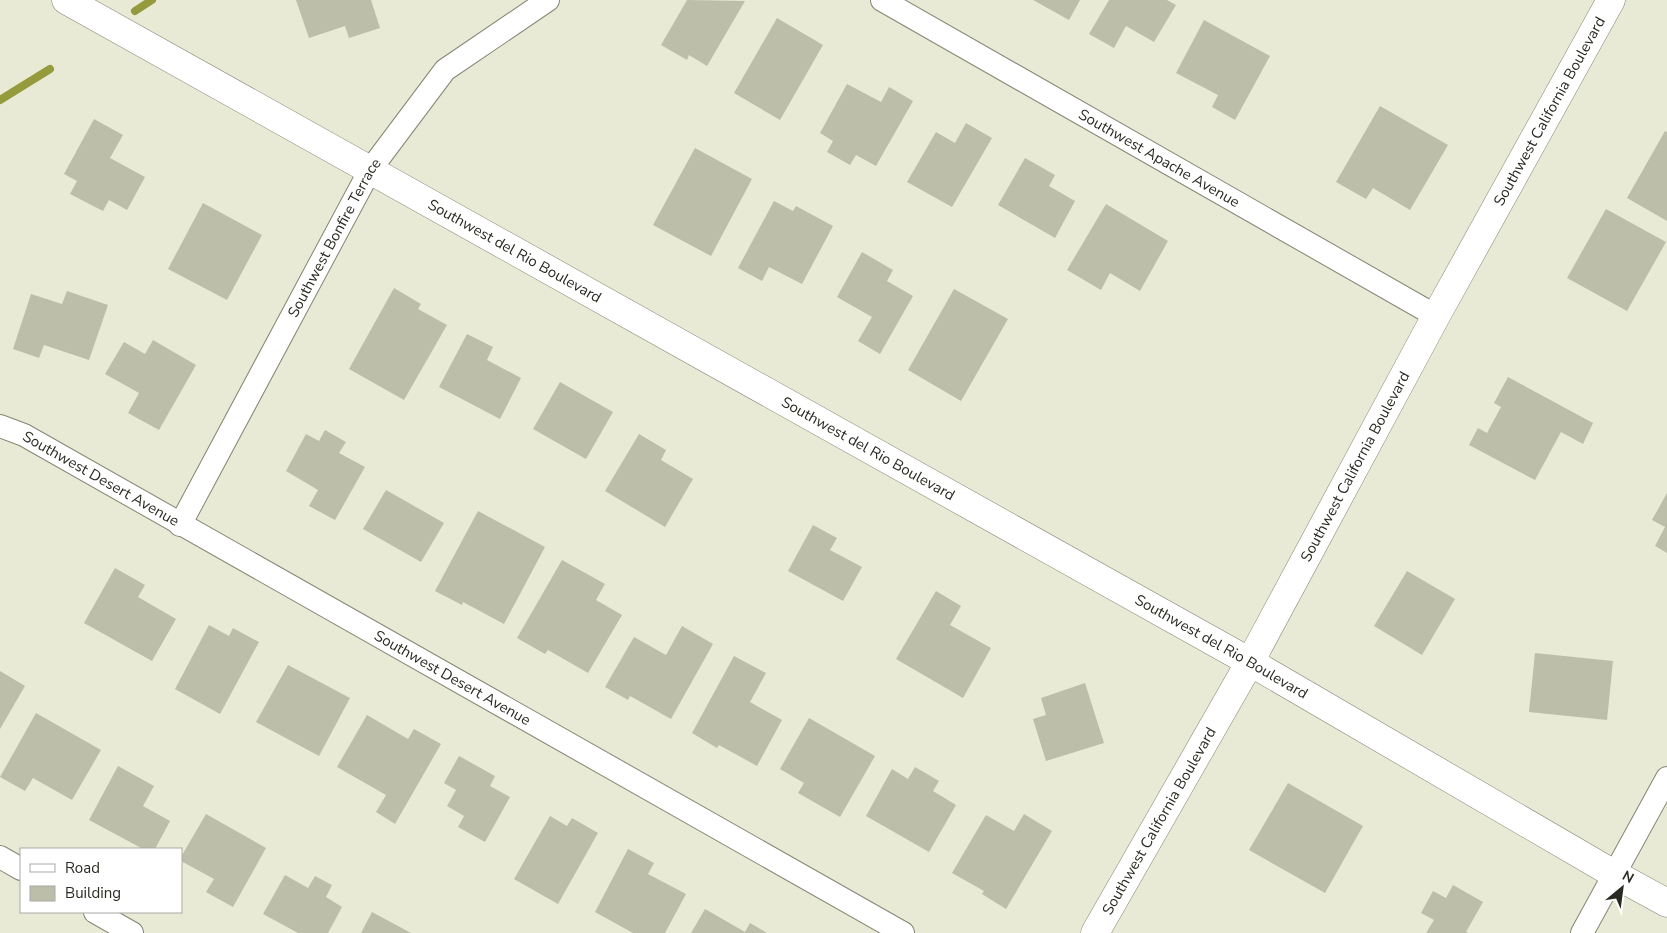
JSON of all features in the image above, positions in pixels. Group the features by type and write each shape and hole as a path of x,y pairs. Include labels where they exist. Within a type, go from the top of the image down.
{"street":[{"name":"Southwest del Rio Boulevard","path":"66,0 1250,662 1667,903"},
{"name":"Southwest Bonfire Terrace","path":"180,525 370,170 444,70 548,0"},
{"name":"Southwest Apache Avenue","path":"882,0 1436,316"},
{"name":"Southwest California Boulevard","path":"1095,933 1250,662 1436,316 1611,0"},
{"name":"Southwest Desert Avenue","path":"0,426 24,435 904,933"},
{"path":"1582,933 1667,778"},
{"path":"0,857 20,868"},
{"path":"97,913 132,933"}],"building":[{"path":"296,0 371,0 380,28 349,38 345,26 309,38"},
{"path":"687,0 745,1 707,66 689,55 687,60 661,45"},
{"path":"1033,0 1080,0 1069,20"},
{"path":"1109,0 1167,0 1176,5 1154,42 1126,26 1114,48 1089,34"},
{"path":"777,18 823,45 780,120 734,93"},
{"path":"1204,20 1270,56 1235,120 1212,107 1218,95 1176,73"},
{"path":"847,84 881,102 889,87 913,101 876,166 856,155 850,165 827,152 833,141 820,133"},
{"path":"1380,106 1448,145 1410,210 1373,188 1366,199 1336,182"},
{"path":"94,119 123,135 110,158 145,177 127,210 109,200 103,211 70,194 77,181 64,174"},
{"path":"966,123 992,138 952,207 907,182 936,132 955,143"},
{"path":"1665,131 1667,132 1667,221 1627,198"},
{"path":"695,148 752,179 711,256 653,225"},
{"path":"1025,158 1055,175 1049,186 1075,201 1055,238 998,205"},
{"path":"774,201 793,211 796,206 833,226 802,284 769,267 762,281 738,268"},
{"path":"203,203 262,235 227,300 168,269"},
{"path":"1106,204 1168,241 1140,291 1110,273 1101,290 1067,270"},
{"path":"1606,209 1666,242 1627,311 1567,278"},
{"path":"862,252 893,270 887,281 913,296 880,354 858,341 872,317 837,297"},
{"path":"394,288 421,304 418,309 447,325 404,400 349,369"},
{"path":"954,289 1008,319 961,401 908,370"},
{"path":"67,291 108,305 89,360 44,345 39,358 13,349 31,294 62,304"},
{"path":"467,334 493,347 487,360 521,378 500,419 439,387"},
{"path":"153,340 196,365 159,430 128,413 139,393 105,374 124,342 145,354"},
{"path":"1508,377 1593,423 1583,444 1561,432 1535,480 1469,445 1478,428 1487,433 1501,407 1494,403"},
{"path":"560,382 613,412 586,459 533,429"},
{"path":"325,430 346,442 339,453 365,467 335,520 309,506 318,490 286,471 306,434 319,441"},
{"path":"639,434 666,450 661,460 693,479 665,527 605,491"},
{"path":"386,490 444,523 421,562 363,529"},
{"path":"1667,493 1667,553 1655,546 1665,527 1652,520"},
{"path":"478,511 545,547 504,624 463,602 462,605 435,591"},
{"path":"813,525 837,538 830,550 862,567 843,601 788,571"},
{"path":"562,560 605,584 596,600 622,615 588,673 548,650 545,654 517,638"},
{"path":"115,568 145,585 138,597 176,619 152,661 84,623"},
{"path":"1407,571 1455,599 1422,655 1374,626"},
{"path":"936,591 961,606 950,625 991,648 963,698 896,659"},
{"path":"209,625 229,636 233,628 259,642 220,714 175,689"},
{"path":"682,626 713,644 671,719 630,696 628,700 605,687 634,637 666,655"},
{"path":"1535,653 1613,661 1607,720 1529,712"},
{"path":"734,656 766,673 750,702 782,720 757,766 719,745 717,748 692,733"},
{"path":"288,665 350,698 319,756 256,722"},
{"path":"0,671 25,686 0,729"},
{"path":"1085,683 1104,743 1046,761 1033,719 1046,715 1041,698"},
{"path":"36,713 101,750 72,800 33,778 25,791 0,777"},
{"path":"367,715 408,739 414,729 441,744 395,824 376,812 386,795 337,767"},
{"path":"809,718 875,756 840,817 798,793 804,783 780,769"},
{"path":"459,756 495,776 490,786 510,797 485,842 458,827 464,816 447,806 456,790 444,783"},
{"path":"118,766 154,786 143,806 170,821 156,848 141,848 89,820"},
{"path":"915,767 939,781 933,791 956,805 929,852 866,816 892,769 908,779"},
{"path":"1288,783 1363,826 1325,893 1249,850"},
{"path":"206,814 266,848 233,907 206,892 214,879 182,862 182,855"},
{"path":"1024,814 1052,831 1006,909 982,894 984,891 952,873 986,815 1014,831"},
{"path":"550,816 567,826 572,818 598,833 558,904 514,879"},
{"path":"628,849 654,863 648,874 686,894 665,933 633,933 595,912"},
{"path":"285,875 308,888 315,876 332,885 326,897 342,907 328,933 298,933 263,914"},
{"path":"1453,885 1483,902 1466,932 1469,933 1426,933 1434,920 1421,913 1433,891 1446,898"},
{"path":"705,909 745,932 750,923 767,933 691,933"},
{"path":"372,912 411,933 361,933"}],"waterway":[{"path":"135,11 152,0"},
{"path":"0,100 50,69"}]}
